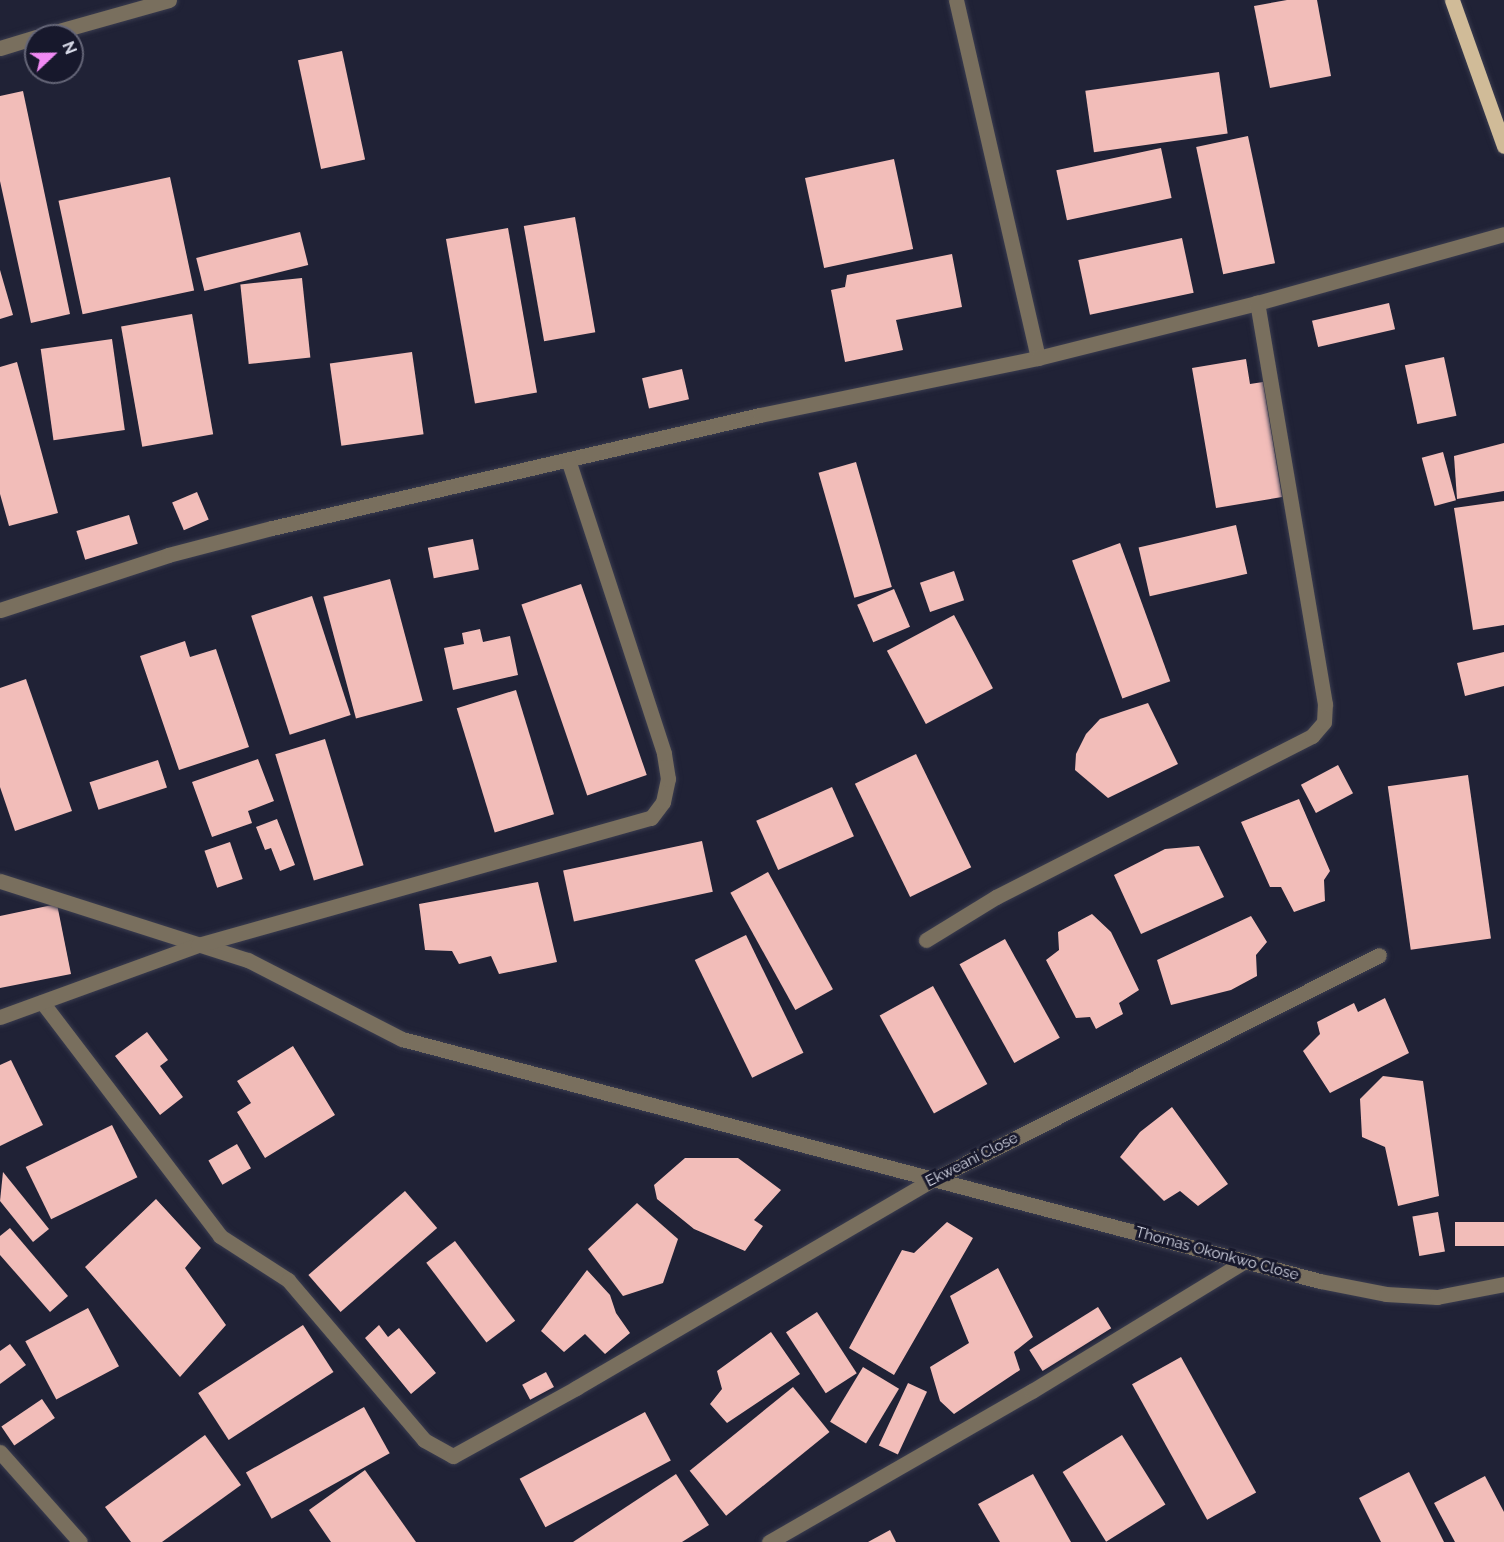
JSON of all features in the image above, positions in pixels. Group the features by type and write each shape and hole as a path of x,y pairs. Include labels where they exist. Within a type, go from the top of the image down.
{"main road":[{"path":"1452,0 1504,146"}],"street":[{"path":"84,24 169,0"},
{"path":"956,0 1038,358"},
{"path":"0,48 24,41"},
{"path":"0,610 168,555 760,415 1038,358 1257,303 1504,234"},
{"path":"926,940 996,897 1312,736 1324,722 1325,704 1257,303"},
{"path":"0,1017 198,945 651,818 663,802 668,779 664,753 568,460"},
{"name":"Thomas Okonkwo Close","path":"0,880 248,960 402,1039 1244,1262 1397,1294 1437,1297 1504,1284"},
{"name":"Ekweani Close","path":"42,1002 220,1236 288,1280 424,1440 453,1456 576,1388 934,1179 1379,955"},
{"path":"769,1542 1032,1391 1244,1262"},
{"path":"0,1452 80,1542"}],"building":[{"path":"1287,0 1317,0 1331,76 1270,88 1254,6"},
{"path":"342,51 365,160 321,169 298,60"},
{"path":"1219,72 1228,133 1094,152 1085,91"},
{"path":"23,91 70,314 31,323 0,181 0,96"},
{"path":"1248,136 1275,263 1223,274 1196,147"},
{"path":"1161,148 1172,198 1067,220 1056,170"},
{"path":"894,159 913,249 824,268 805,178"},
{"path":"170,177 194,290 83,314 58,201"},
{"path":"575,217 595,332 544,341 524,226"},
{"path":"508,228 537,392 475,403 446,239"},
{"path":"300,232 308,265 204,291 196,258"},
{"path":"1182,238 1194,293 1090,315 1078,260"},
{"path":"952,254 962,307 896,320 903,350 845,362 831,290 845,287 847,275"},
{"path":"0,270 13,315 0,319"},
{"path":"302,278 310,358 249,364 240,284"},
{"path":"1389,303 1395,329 1318,347 1312,321"},
{"path":"192,314 213,434 142,447 121,327"},
{"path":"112,339 125,430 54,440 41,349"},
{"path":"412,352 424,434 341,446 330,364"},
{"path":"1444,357 1456,416 1417,424 1405,365"},
{"path":"1246,359 1250,384 1263,382 1282,497 1216,508 1192,368"},
{"path":"17,362 58,513 9,526 0,494 0,367"},
{"path":"682,369 689,399 649,408 642,378"},
{"path":"1504,443 1504,491 1457,499 1454,456"},
{"path":"1443,452 1456,500 1435,506 1422,458"},
{"path":"856,462 892,587 854,598 819,473"},
{"path":"197,492 209,520 184,530 172,503"},
{"path":"1504,501 1504,625 1473,630 1454,508"},
{"path":"129,515 138,544 85,560 76,531"},
{"path":"1236,525 1247,574 1150,596 1139,547"},
{"path":"473,539 479,569 434,578 428,548"},
{"path":"1120,543 1170,681 1122,699 1072,560"},
{"path":"954,571 964,600 930,612 920,583"},
{"path":"390,579 423,701 356,719 323,597"},
{"path":"581,584 647,775 587,796 521,605"},
{"path":"894,589 910,627 873,642 857,605"},
{"path":"312,596 351,715 290,735 251,616"},
{"path":"954,615 993,688 926,724 887,651"},
{"path":"480,629 483,642 510,636 518,675 453,690 444,648 464,644 462,633"},
{"path":"185,641 190,657 216,649 249,747 179,770 140,656"},
{"path":"1504,652 1504,686 1465,696 1457,663"},
{"path":"26,679 72,811 15,831 0,787 0,688"},
{"path":"516,690 554,814 495,832 457,708"},
{"path":"1148,703 1178,764 1108,798 1075,770 1076,754 1086,734 1100,719"},
{"path":"325,739 364,865 314,880 275,754"},
{"path":"916,754 971,867 910,897 855,784"},
{"path":"258,759 274,801 248,811 252,823 212,837 192,782"},
{"path":"158,760 167,788 98,810 90,782"},
{"path":"1338,765 1353,793 1316,813 1301,785"},
{"path":"1468,775 1491,938 1411,950 1388,786"},
{"path":"832,787 854,836 778,870 756,821"},
{"path":"1299,799 1330,871 1324,880 1325,901 1294,912 1281,887 1270,887 1241,822"},
{"path":"277,819 295,865 280,871 271,848 265,850 256,827"},
{"path":"702,841 713,892 574,921 563,871"},
{"path":"230,842 243,879 217,888 204,851"},
{"path":"1199,846 1224,897 1141,934 1114,875 1165,849"},
{"path":"768,872 833,989 795,1010 730,893"},
{"path":"538,882 557,962 499,974 491,956 459,964 452,951 425,950 419,904"},
{"path":"57,904 71,974 0,988 0,916"},
{"path":"1092,914 1111,932 1139,990 1119,1003 1123,1014 1096,1029 1090,1017 1076,1018 1046,960 1059,950 1058,932"},
{"path":"1251,916 1267,942 1256,955 1257,976 1231,990 1171,1005 1157,960"},
{"path":"746,935 803,1053 752,1078 695,960"},
{"path":"1005,939 1060,1038 1014,1063 960,964"},
{"path":"933,986 987,1084 934,1114 880,1016"},
{"path":"1385,998 1409,1053 1330,1093 1303,1051 1320,1034 1317,1022 1354,1003 1358,1012"},
{"path":"147,1032 168,1060 160,1066 183,1097 160,1115 115,1056"},
{"path":"293,1046 335,1115 265,1158 237,1112 251,1103 237,1081"},
{"path":"11,1060 43,1125 0,1146 0,1065"},
{"path":"1383,1076 1423,1081 1439,1196 1398,1206 1385,1147 1362,1137 1360,1099"},
{"path":"1172,1107 1228,1184 1198,1206 1180,1191 1164,1201 1120,1157 1140,1132"},
{"path":"112,1125 137,1177 51,1219 26,1167"},
{"path":"237,1144 251,1168 222,1185 208,1160"},
{"path":"685,1158 738,1158 781,1190 754,1220 763,1226 745,1251 694,1229 657,1199 654,1185"},
{"path":"3,1172 49,1229 33,1242 0,1201"},
{"path":"405,1191 437,1228 341,1312 308,1275"},
{"path":"156,1199 201,1248 185,1268 226,1325 180,1377 85,1267"},
{"path":"637,1203 678,1239 663,1283 623,1296 588,1249"},
{"path":"1438,1212 1445,1251 1419,1256 1412,1217"},
{"path":"947,1222 973,1238 894,1375 849,1348 902,1250 914,1253"},
{"path":"1455,1222 1504,1222 1504,1246 1455,1246"},
{"path":"10,1228 68,1296 50,1312 0,1255 0,1236"},
{"path":"455,1241 515,1321 486,1343 426,1263"},
{"path":"998,1268 1033,1337 1014,1352 1020,1370 954,1414 940,1401 930,1367 969,1343 950,1296"},
{"path":"587,1270 610,1295 616,1313 630,1333 605,1354 585,1334 564,1352 541,1331"},
{"path":"1098,1307 1111,1328 1043,1371 1029,1350"},
{"path":"88,1308 119,1366 56,1400 25,1341"},
{"path":"817,1312 857,1373 826,1393 786,1332"},
{"path":"303,1325 333,1372 229,1440 198,1393"},
{"path":"379,1325 388,1337 399,1328 436,1373 411,1394 365,1338"},
{"path":"771,1332 800,1374 727,1423 710,1404 722,1389 717,1371"},
{"path":"10,1344 26,1365 0,1384 0,1351"},
{"path":"1181,1357 1256,1493 1207,1520 1132,1384"},
{"path":"863,1367 899,1389 866,1443 830,1422"},
{"path":"546,1372 554,1387 530,1400 522,1385"},
{"path":"908,1383 927,1392 898,1454 879,1446"},
{"path":"793,1387 830,1432 726,1516 690,1471"},
{"path":"42,1399 55,1418 14,1445 1,1426"},
{"path":"364,1407 390,1453 272,1519 246,1472"},
{"path":"645,1412 671,1461 545,1527 520,1479"},
{"path":"205,1435 241,1485 162,1542 131,1542 105,1507"},
{"path":"1122,1435 1165,1505 1106,1542 1063,1472"},
{"path":"365,1470 416,1542 331,1542 309,1510"},
{"path":"1409,1472 1444,1542 1381,1542 1359,1498"},
{"path":"676,1474 709,1525 682,1542 573,1542"},
{"path":"1033,1474 1071,1542 1000,1542 978,1504"},
{"path":"1485,1476 1504,1512 1504,1542 1455,1542 1434,1503"},
{"path":"890,1530 896,1542 868,1542"}]}
